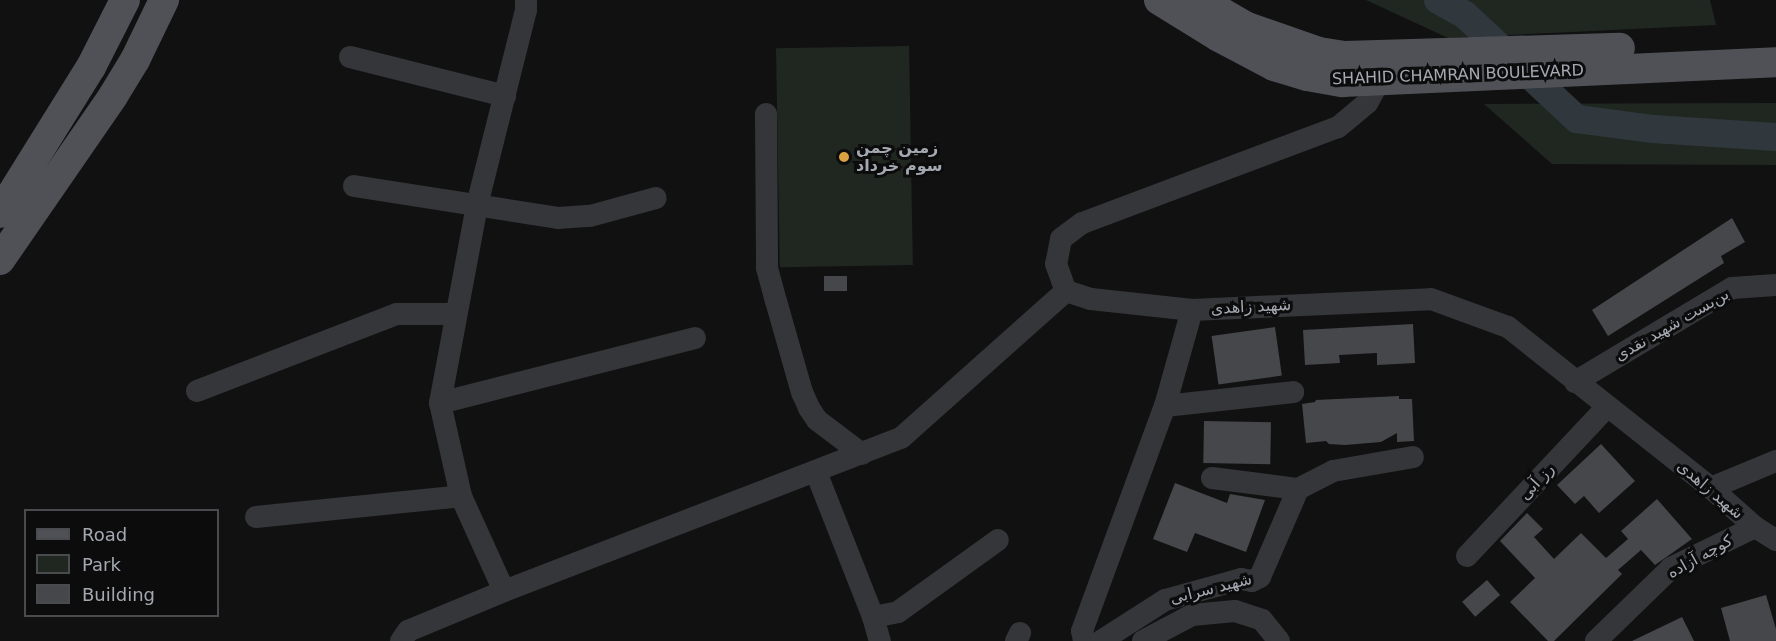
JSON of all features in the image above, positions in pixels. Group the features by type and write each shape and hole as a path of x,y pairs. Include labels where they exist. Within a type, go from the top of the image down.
{"main road":[{"path":"0,213 91,67 125,0"},
{"path":"0,260 113,96 135,60 164,0"},
{"name":"SHAHID CHAMRAN BOULEVARD","path":"1159,0 1219,38 1274,66 1307,76 1341,82 1379,68 1478,54 1776,43"},
{"name":"SHAHID CHAMRAN BOULEVARD","path":"1200,0 1247,27 1291,44 1344,56 1379,68 1504,75 1776,62"}],"street":[{"path":"504,591 461,496 440,403 454,314 477,205 526,10 526,0"},
{"path":"351,57 505,96"},
{"path":"402,641 408,631 504,591 901,438 1066,291 1056,264 1061,239 1082,223 1338,127 1367,103 1379,68"},
{"path":"766,114 767,268 776,301 802,392 809,408 817,420 862,454"},
{"path":"354,186 558,218 590,216 656,198"},
{"name":"بن‌بست شهید نقدی","path":"1575,382 1732,288 1776,285"},
{"name":"شهید زاهدی","path":"1066,291 1091,298 1192,310 1431,298 1509,327 1575,382 1711,488 1755,527 1776,540"},
{"path":"1084,641 1082,631 1165,406 1192,310"},
{"path":"197,391 397,314 454,314"},
{"path":"440,403 695,338"},
{"path":"1165,406 1293,392"},
{"name":"رز آبی","path":"1467,556 1607,407"},
{"path":"1212,478 1298,489 1333,471 1413,457"},
{"path":"1711,488 1776,461"},
{"path":"816,472 873,616 880,641"},
{"name":"شهید سرابی","path":"1101,641 1165,600 1241,579 1252,581 1260,577 1298,489"},
{"path":"256,517 461,496"},
{"name":"کوچه آزاده","path":"1596,641 1671,568 1755,527"},
{"path":"873,616 898,612 998,540"},
{"path":"1143,641 1192,615 1235,611 1262,620 1279,641"}],"green space":[{"path":"1366,0 1710,0 1716,25 1448,38"},
{"name":"زمین چمن سوم خرداد","path":"909,46 913,265 780,267 776,48"},
{"path":"1776,103 1776,165 1552,164 1484,104"}],"building":[{"path":"1732,218 1745,242 1721,256 1724,263 1608,336 1592,310"},
{"path":"824,276 847,276 847,291 824,291"},
{"path":"1413,324 1415,363 1377,365 1377,353 1339,355 1340,363 1305,365 1303,330"},
{"path":"1275,327 1282,376 1218,384 1212,336"},
{"path":"1399,396 1399,399 1412,399 1414,441 1397,442 1397,433 1381,442 1345,445 1329,444 1326,441 1306,443 1302,404 1316,400"},
{"path":"1204,421 1271,422 1270,464 1203,463"},
{"path":"1601,444 1635,481 1599,513 1584,496 1575,504 1557,485"},
{"path":"1175,483 1227,503 1230,494 1265,500 1246,552 1195,533 1187,552 1153,539"},
{"path":"1657,499 1692,539 1655,565 1641,550 1618,570 1622,574 1554,641 1548,641 1510,602 1535,578 1500,541 1527,513 1543,529 1534,537 1554,559 1581,533 1606,558 1628,539 1621,531"},
{"path":"1487,580 1500,595 1475,617 1462,602"},
{"path":"1766,595 1776,629 1776,641 1730,641 1721,608"},
{"path":"1682,617 1694,641 1632,641"}],"waterway":[{"path":"1438,0 1465,15 1577,119 1653,129 1776,137"}],"place":[{"name":"زمین چمن سوم خرداد","path":"844,157"}]}
